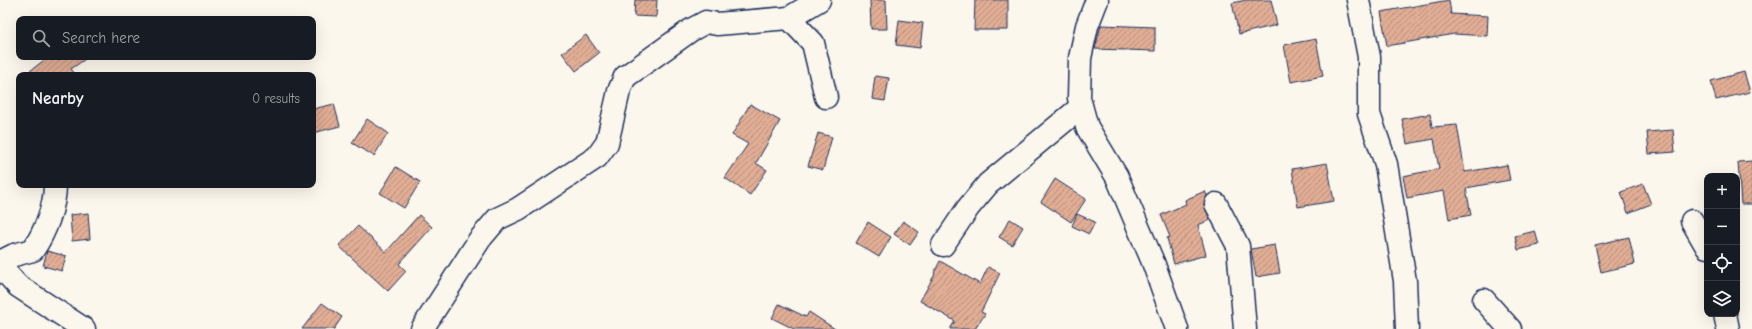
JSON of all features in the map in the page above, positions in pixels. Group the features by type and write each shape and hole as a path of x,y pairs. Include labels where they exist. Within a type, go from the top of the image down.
{"street":[{"path":"422,329 480,239 497,219 518,209 597,157 607,143 619,91 626,77 691,30 706,22 717,24 789,18 819,0"},
{"path":"1097,0 1087,26 1080,58 1079,98 1087,127 1117,177 1153,262 1177,329"},
{"path":"1358,0 1369,57 1369,114 1386,164 1405,281 1408,329"},
{"path":"789,18 813,43 826,97"},
{"path":"943,245 968,208 988,184 1082,107"},
{"path":"0,262 14,255 34,250 42,236 55,188"},
{"path":"1216,204 1238,246 1245,329"},
{"path":"1692,221 1706,245"},
{"path":"0,266 18,286 84,329"},
{"path":"1484,300 1510,329"},
{"path":"1726,317 1728,329"}],"building":[{"path":"635,0 657,0 656,17 634,16"},
{"path":"870,0 886,0 887,29 871,29"},
{"path":"975,0 1008,0 1008,30 974,30"},
{"path":"1246,0 1271,0 1277,25 1239,34 1232,3"},
{"path":"1449,0 1451,14 1488,16 1487,36 1454,34 1387,46 1381,12"},
{"path":"899,20 923,23 920,48 896,45"},
{"path":"1101,25 1155,27 1155,51 1095,49"},
{"path":"586,35 599,53 576,71 562,53"},
{"path":"1316,39 1323,76 1291,82 1284,45"},
{"path":"44,60 84,60 71,69 74,72 29,72"},
{"path":"1744,72 1750,92 1716,100 1711,81"},
{"path":"875,76 889,78 885,101 872,99"},
{"path":"334,104 340,126 316,132 316,108"},
{"path":"750,104 780,121 756,163 767,170 750,195 725,178 748,144 732,135"},
{"path":"1430,114 1432,127 1457,125 1465,172 1507,165 1510,180 1466,188 1471,215 1449,219 1444,191 1407,198 1403,176 1439,169 1434,139 1407,144 1402,119"},
{"path":"367,119 388,133 374,156 352,143"},
{"path":"1673,130 1675,152 1649,154 1647,132"},
{"path":"818,133 832,137 823,170 808,166"},
{"path":"1752,161 1752,204 1741,204 1740,173 1738,162"},
{"path":"1327,163 1334,201 1298,207 1292,169"},
{"path":"396,167 420,182 404,208 380,193"},
{"path":"1055,179 1086,199 1071,222 1041,202"},
{"path":"1643,184 1651,204 1628,213 1621,192"},
{"path":"1205,191 1207,196 1204,204 1210,220 1198,225 1206,255 1174,264 1167,238 1170,237 1161,215 1186,204 1185,200"},
{"path":"88,213 90,239 72,241 70,215"},
{"path":"1077,214 1095,222 1089,234 1072,226"},
{"path":"419,215 432,227 399,264 406,271 388,291 339,246 358,226 386,252"},
{"path":"1010,219 1023,227 1012,245 999,237"},
{"path":"903,221 919,232 910,245 894,234"},
{"path":"868,222 891,237 879,257 856,243"},
{"path":"1535,231 1539,245 1518,250 1515,236"},
{"path":"1629,237 1635,264 1601,272 1595,245"},
{"path":"1275,245 1280,273 1256,277 1251,249"},
{"path":"47,251 66,256 62,271 43,266"},
{"path":"940,261 980,284 988,267 1000,273 981,312 985,314 975,329 950,329 955,321 920,301 935,274 934,273"},
{"path":"322,303 342,317 334,329 302,329"},
{"path":"779,304 806,317 809,312 835,329 794,329 772,318"}]}
